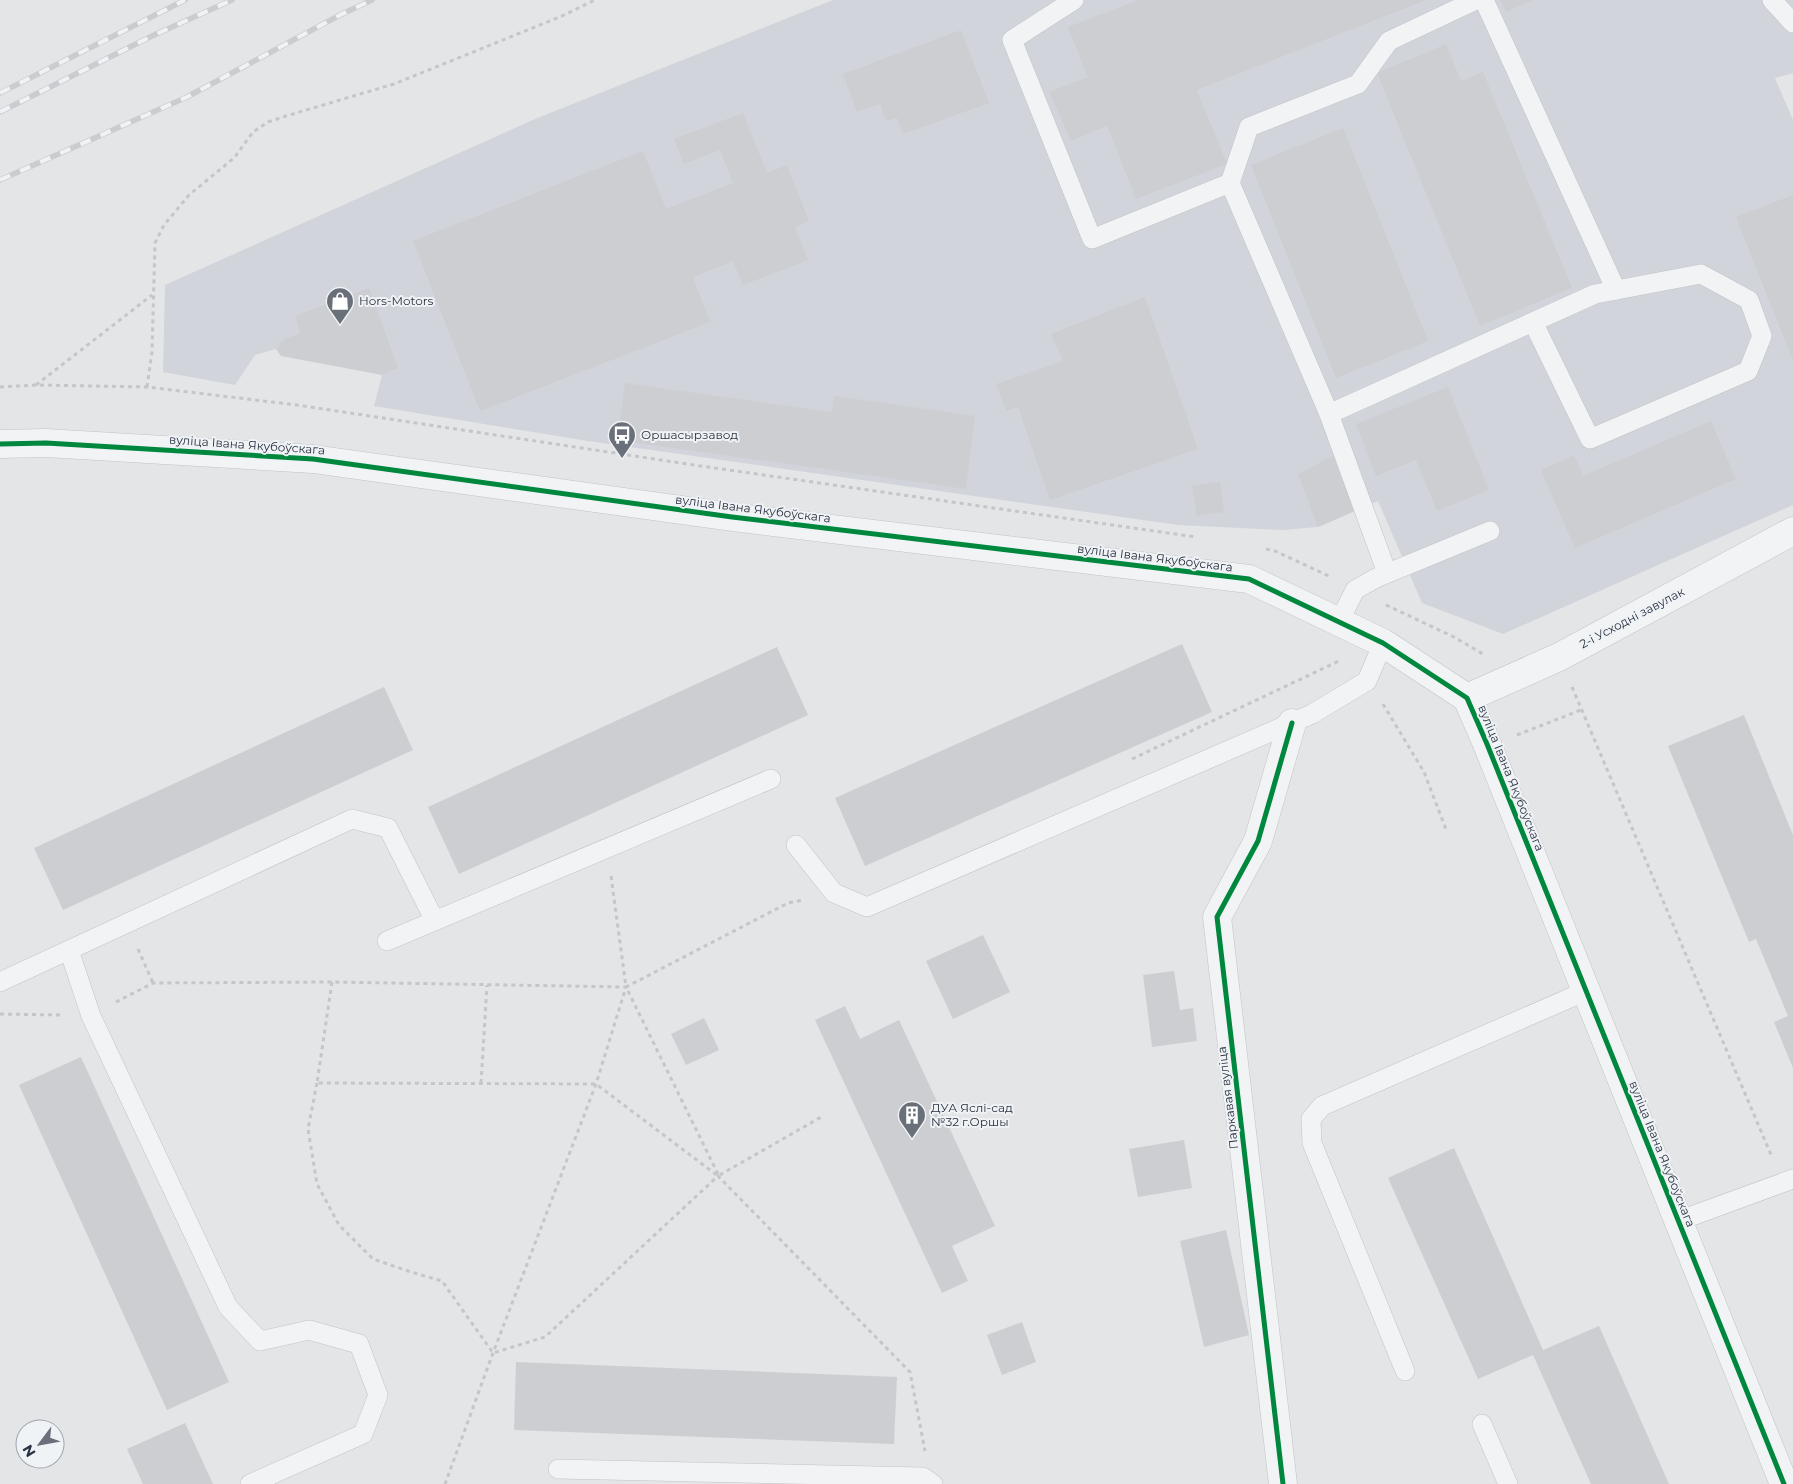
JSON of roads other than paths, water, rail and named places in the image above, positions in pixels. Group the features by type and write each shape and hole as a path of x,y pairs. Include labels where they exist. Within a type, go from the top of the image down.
{"street":[{"name":"вуліца Івана Якубоўскага","path":"0,444 46,442 313,459 732,517 1249,579 1384,643 1467,698 1784,1484"},
{"name":"2-і Усходні завулак","path":"1467,698 1559,657 1793,531"},
{"name":"Паркавая вуліца","path":"1283,1484 1217,917 1258,841 1292,723"}],"lane":[{"path":"1074,0 1012,40 1092,239 1230,183"},
{"path":"1387,574 1329,414 1230,183 1249,127 1358,84 1389,41 1476,0"},
{"path":"1484,0 1616,290"},
{"path":"1772,0 1793,23"},
{"path":"1329,414 1595,294 1701,274 1749,300 1762,336 1748,371 1590,440 1533,322"},
{"path":"1339,622 1355,590 1376,578 1490,531"},
{"path":"796,845 834,893 867,907 1312,714 1367,681 1384,643"},
{"path":"387,941 771,779"},
{"path":"0,982 352,819 388,828 435,921"},
{"path":"69,950 91,1016 228,1307 260,1341 309,1330 359,1344 378,1395 363,1434 250,1484"},
{"path":"1405,1371 1312,1143 1311,1119 1322,1106 1586,991"},
{"path":"1678,1221 1788,1181"},
{"path":"1482,1424 1508,1484"},
{"path":"558,1469 928,1480"}],"railway":[{"path":"0,93 185,0"},
{"path":"0,112 152,36 232,0"},
{"path":"0,180 187,97 340,15 372,0"}],"place":[{"name":"Hors-Motors","path":"340,325"},
{"name":"Оршасырзавод","path":"622,459"},
{"name":"ДУА Яслі-сад №32 г.Оршы","path":"912,1139"}]}
